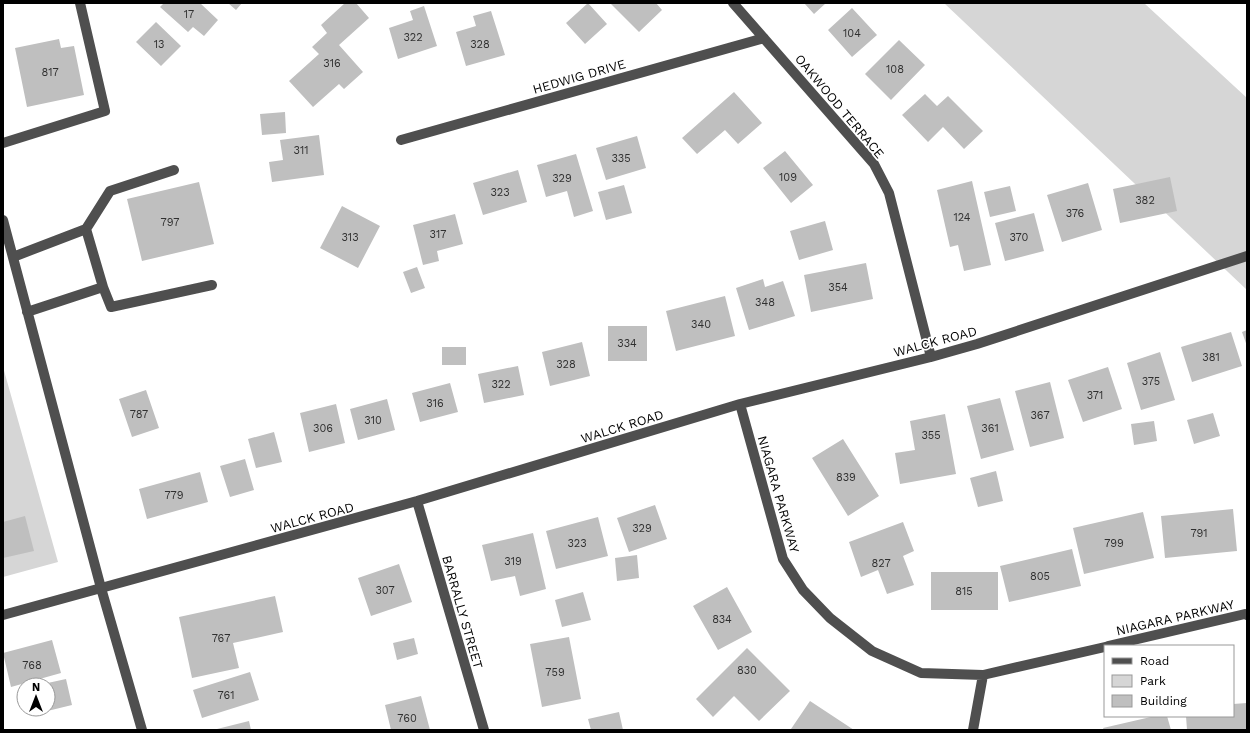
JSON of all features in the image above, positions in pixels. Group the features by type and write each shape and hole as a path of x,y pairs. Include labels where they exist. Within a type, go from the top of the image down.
{"street":[{"path":"3,143 105,111 80,3"},
{"name":"OAKWOOD TERRACE","path":"733,3 874,164 889,193 930,357"},
{"name":"HEDWIG DRIVE","path":"401,140 764,38"},
{"path":"13,257 86,229 110,191 174,170"},
{"path":"3,220 101,588 142,730"},
{"path":"86,229 103,287 111,307 212,285"},
{"name":"WALCK ROAD","path":"3,615 417,501 740,404 930,357 1247,256"},
{"path":"27,312 103,287"},
{"name":"NIAGARA PARKWAY","path":"740,404 783,559 803,590 830,618 872,651 921,673 983,675 1104,647"},
{"name":"BARRALLY STREET","path":"417,501 484,730"},
{"name":"NIAGARA PARKWAY","path":"1112,645 1245,614 1247,615"},
{"path":"973,730 983,675"}],"green space":[{"path":"944,3 1144,3 1247,98 1247,290"},
{"path":"3,367 58,562 3,577"}],"building":[{"path":"164,3 200,3 218,20 204,36 193,27 188,32 160,7"},
{"path":"228,3 242,3 236,10"},
{"path":"345,3 356,3 369,18 339,45 363,72 344,89 339,84 313,107 289,81 319,54 312,47 327,33 321,25"},
{"path":"588,3 607,24 585,44 566,23"},
{"path":"610,3 656,3 662,10 639,32"},
{"path":"804,3 826,3 814,14"},
{"path":"424,6 437,46 398,59 389,28 413,20 410,11"},
{"path":"852,8 877,35 852,57 828,30"},
{"path":"491,11 505,55 466,66 456,32 476,26 473,16"},
{"path":"156,22 181,46 161,66 136,42"},
{"path":"59,39 61,48 74,46 84,95 27,107 15,48"},
{"path":"899,40 925,65 891,100 865,74"},
{"path":"734,92 762,123 738,144 725,130 697,154 682,138"},
{"path":"925,94 937,106 948,96 983,131 964,149 943,127 928,142 902,115"},
{"path":"285,112 286,133 262,135 260,114"},
{"path":"319,135 324,175 272,182 269,162 283,160 280,140"},
{"path":"637,136 646,168 606,180 596,148"},
{"path":"785,151 813,185 791,203 763,168"},
{"path":"576,154 593,211 574,217 567,191 546,197 537,165"},
{"path":"518,170 527,202 483,215 473,183"},
{"path":"1170,177 1177,211 1120,223 1113,189"},
{"path":"972,181 991,265 964,271 958,245 950,247 937,190"},
{"path":"199,182 214,244 142,261 127,199"},
{"path":"1088,183 1102,230 1062,242 1047,195"},
{"path":"624,185 632,213 606,220 598,192"},
{"path":"1010,186 1016,211 990,217 984,192"},
{"path":"342,206 380,226 358,268 320,248"},
{"path":"1034,213 1044,251 1005,261 995,223"},
{"path":"455,214 463,244 437,251 439,261 423,265 413,225"},
{"path":"825,221 833,250 799,260 790,231"},
{"path":"866,263 873,299 811,312 804,275"},
{"path":"417,267 425,288 411,293 403,272"},
{"path":"763,279 765,287 783,281 795,316 749,330 736,288"},
{"path":"725,296 735,336 676,351 666,311"},
{"path":"608,326 647,326 647,361 608,361"},
{"path":"1247,330 1247,346 1242,332"},
{"path":"1231,332 1242,366 1192,382 1181,347"},
{"path":"582,342 590,376 550,386 542,352"},
{"path":"442,347 466,347 466,365 442,365"},
{"path":"1160,352 1175,400 1141,410 1127,363"},
{"path":"518,366 524,395 484,403 478,374"},
{"path":"1108,367 1122,409 1083,422 1068,380"},
{"path":"1050,382 1064,438 1030,447 1015,391"},
{"path":"450,383 458,412 420,422 412,393"},
{"path":"146,390 159,428 132,437 119,399"},
{"path":"1000,398 1014,450 981,459 967,406"},
{"path":"387,399 395,430 358,440 350,409"},
{"path":"336,404 345,443 309,452 300,413"},
{"path":"1213,413 1220,436 1194,444 1187,420"},
{"path":"945,414 956,474 900,484 895,453 915,450 910,421"},
{"path":"1154,421 1157,441 1134,445 1131,424"},
{"path":"274,432 282,462 256,468 248,439"},
{"path":"843,439 879,496 848,516 812,458"},
{"path":"245,459 254,490 230,497 220,466"},
{"path":"996,471 1003,501 978,507 970,478"},
{"path":"200,472 208,502 147,519 139,489"},
{"path":"655,505 667,539 629,552 617,518"},
{"path":"1233,509 1237,551 1165,558 1161,516"},
{"path":"1143,512 1154,558 1084,574 1073,528"},
{"path":"25,516 34,551 3,558 3,522"},
{"path":"598,517 608,556 556,569 546,531"},
{"path":"903,522 914,551 903,556 914,585 887,594 878,570 861,577 849,542"},
{"path":"533,533 546,589 520,596 515,576 491,581 482,545"},
{"path":"1072,549 1081,586 1009,602 1000,566"},
{"path":"637,555 639,578 617,581 615,558"},
{"path":"399,564 412,602 371,616 358,578"},
{"path":"931,572 998,572 998,610 931,610"},
{"path":"727,587 752,632 718,650 693,606"},
{"path":"583,592 591,620 562,627 555,600"},
{"path":"275,596 283,632 233,643 239,668 192,678 179,617"},
{"path":"569,637 581,699 542,707 530,644"},
{"path":"414,638 418,654 397,660 393,643"},
{"path":"52,640 61,673 47,677 16,677 16,686 11,687 3,653"},
{"path":"747,648 790,691 759,721 734,696 713,717 696,699"},
{"path":"250,672 259,700 202,718 193,690"},
{"path":"66,679 72,705 56,709 56,681"},
{"path":"421,696 430,730 391,730 385,705"},
{"path":"810,701 854,730 791,729"},
{"path":"1247,703 1247,730 1187,730 1186,717 1234,717 1234,704"},
{"path":"619,712 623,730 591,730 588,719"},
{"path":"1151,717 1167,717 1171,730 1104,730 1103,728"},
{"path":"249,721 251,730 217,730 217,729"}]}
